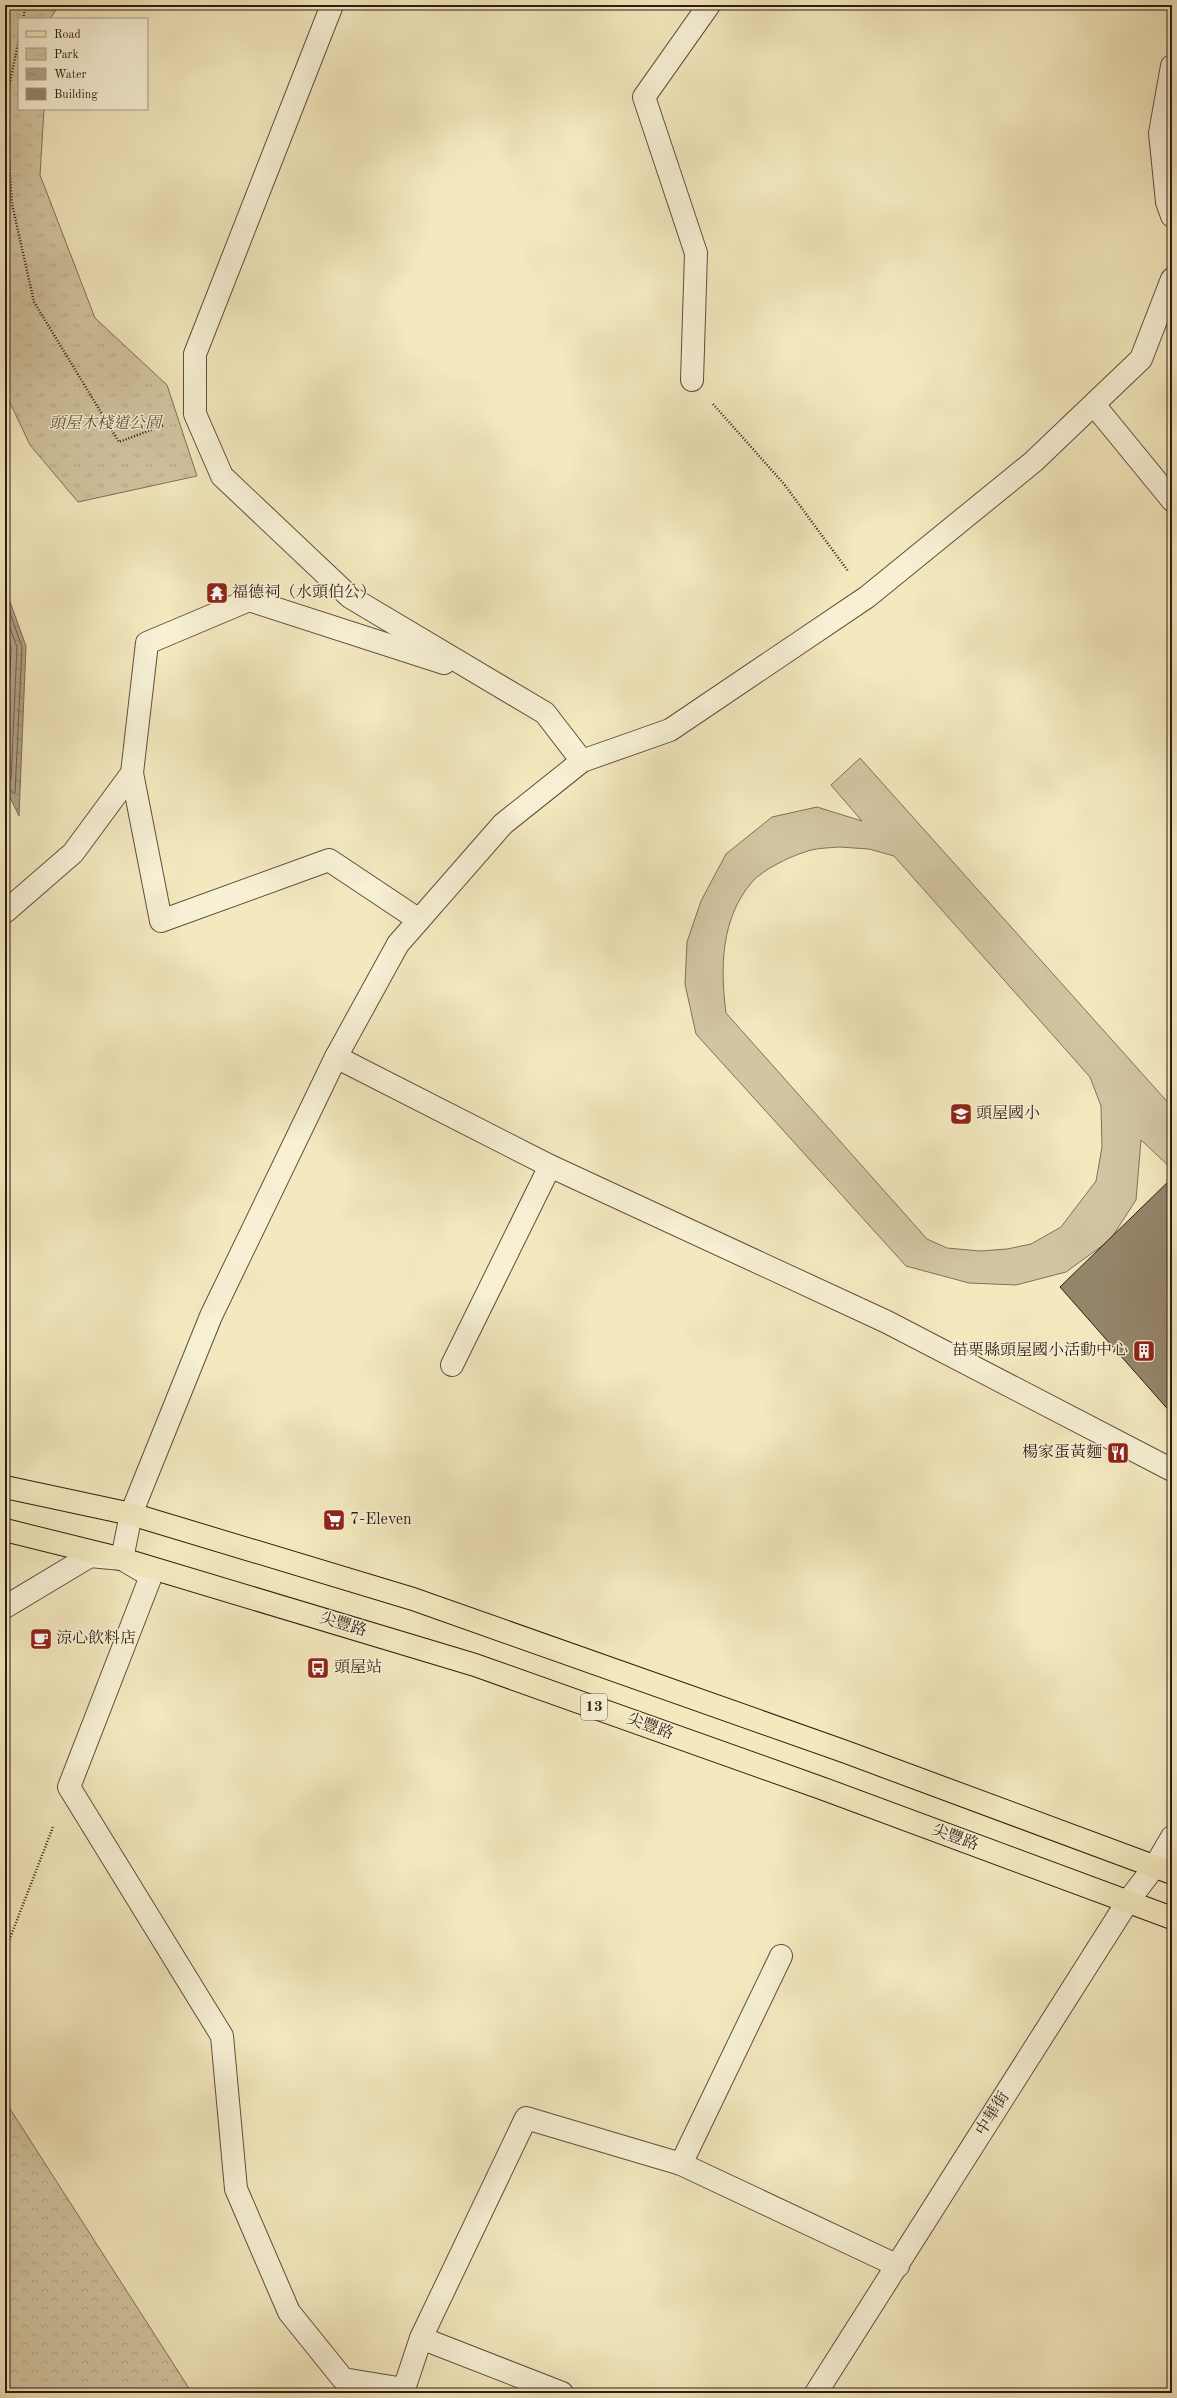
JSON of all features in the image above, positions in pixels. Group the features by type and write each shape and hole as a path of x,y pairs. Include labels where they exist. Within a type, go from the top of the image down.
{"main road":[{"path":"5,1487 131,1514 413,1599 838,1750 1164,1870"},
{"name":"尖豐路","path":"5,1530 122,1559 475,1665 821,1788 1172,1918"}],"street":[{"path":"332,5 195,354 195,414 222,476 350,597 545,713 582,761"},
{"path":"692,380 696,253 644,97 709,5"},
{"path":"1172,66 1160,133 1167,202 1172,216"},
{"path":"122,1559 131,1514 211,1316 336,1057 398,944 503,824 582,761 670,730 867,597 1033,462 1095,406 1141,359 1172,279"},
{"path":"1095,406 1172,500"},
{"path":"419,920 329,860 161,921 132,773 146,642 249,600 483,676"},
{"path":"5,912 72,853 132,773"},
{"path":"336,1057 550,1166 887,1322 1172,1470"},
{"path":"452,1365 550,1166"},
{"path":"5,1607 90,1556 122,1559 151,1576 69,1787 222,2036 236,2189 289,2312 343,2379 404,2389 421,2338 526,2118 681,2164 898,2266"},
{"name":"中華街","path":"816,2393 898,2266 1128,1901 1164,1870 1172,1837"},
{"path":"681,2164 781,1956"},
{"path":"421,2338 562,2393"}],"path":[{"path":"23,18 26,5"},
{"path":"18,43 5,105 12,204 34,302 119,442 195,414"},
{"path":"692,380 784,484 867,597"},
{"path":"5,1951 69,1787"}],"green space":[{"name":"頭屋木棧道公園","path":"5,5 59,5 51,18 18,18 18,110 44,110 40,175 95,318 167,385 197,476 78,502 30,445 5,392"},
{"path":"860,758 1172,1107 1172,1169 1141,1140 1136,1200 1110,1240 1066,1272 1016,1285 969,1283 906,1266 696,1034 685,984 687,942 701,901 726,854 772,817 817,807 862,821 831,785","holes":["839,847 869,849 894,856 1090,1077 1101,1106 1102,1147 1096,1181 1061,1227 1031,1244 1007,1249 980,1251 947,1248 927,1239 726,1013 723,978 725,944 734,911 752,882 777,864 809,851 822,848"]},
{"path":"5,2101 192,2393 5,2393"}],"water":[{"path":"5,588 26,646 19,816 5,787"}],"building":[{"name":"苗栗縣頭屋國小活動中心","path":"1172,1178 1172,1414 1060,1287"}],"place":[{"name":"福德祠（水頭伯公）","path":"217,593"},
{"name":"頭屋國小","path":"961,1114"},
{"name":"苗栗縣頭屋國小活動中心","path":"1144,1351"},
{"name":"楊家蛋黃麵","path":"1118,1453"},
{"name":"7-Eleven","path":"334,1520"},
{"name":"涼心飲料店","path":"41,1639"},
{"name":"頭屋站","path":"318,1668"}]}
